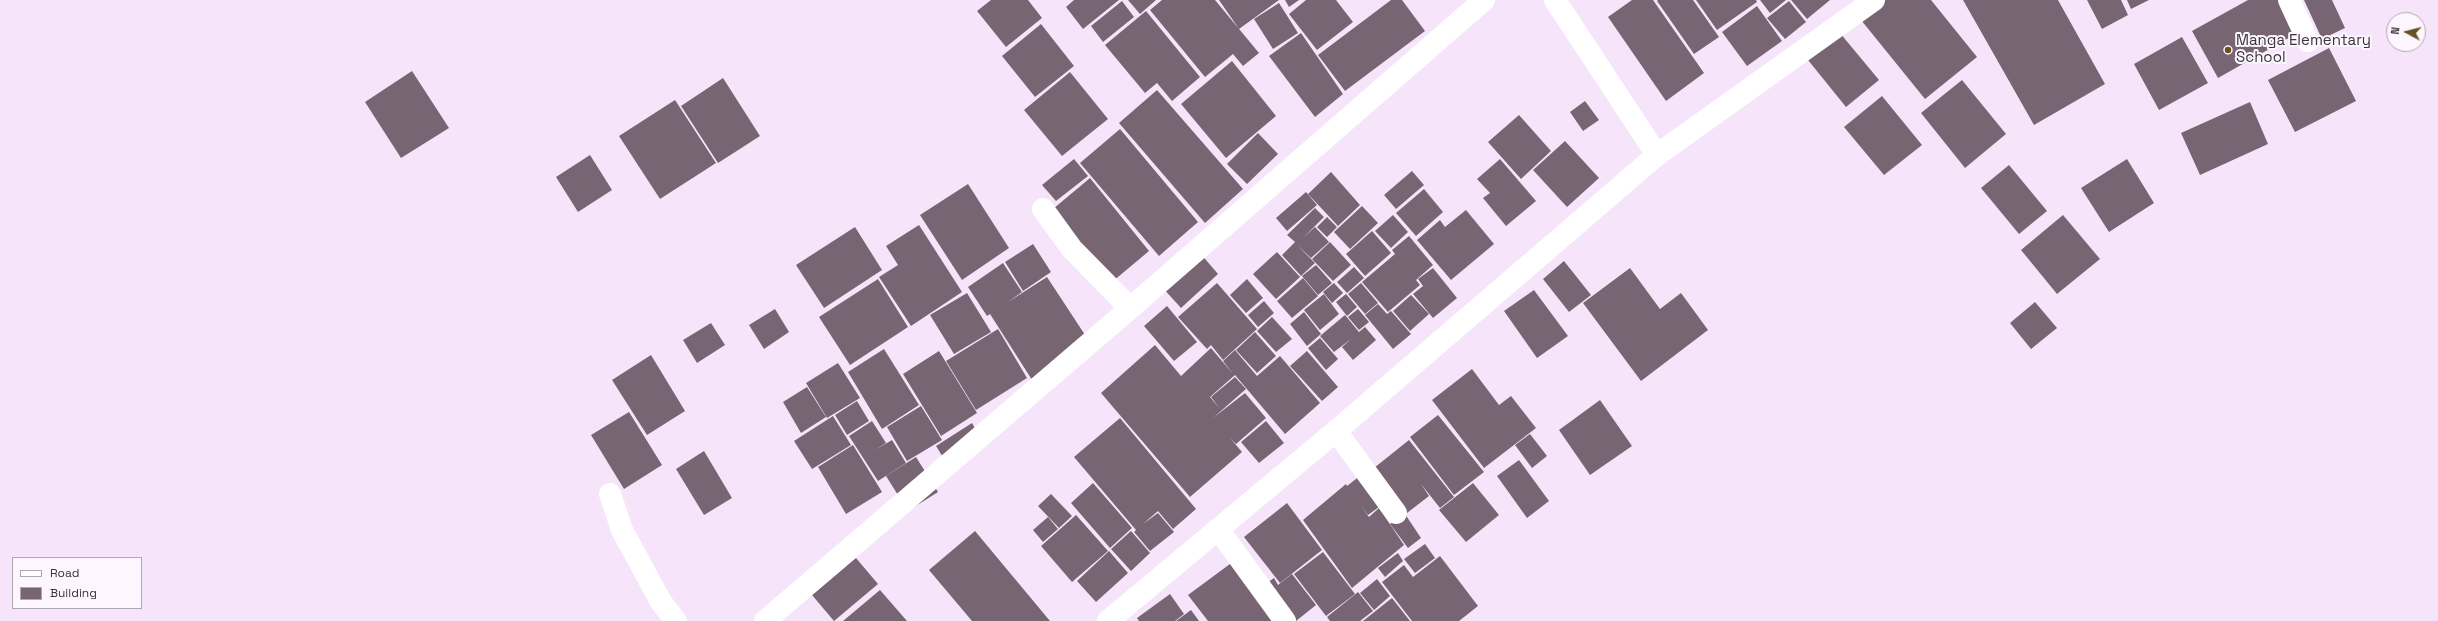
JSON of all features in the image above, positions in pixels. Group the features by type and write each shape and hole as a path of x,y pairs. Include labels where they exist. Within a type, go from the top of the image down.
{"street":[{"path":"765,621 1130,308 1484,0"},
{"path":"1555,0 1657,155"},
{"path":"1108,621 1336,431 1657,155 1874,0"},
{"path":"2289,0 2308,41"},
{"path":"1043,209 1072,249 1130,308"},
{"path":"1336,431 1396,513"},
{"path":"610,494 622,530 661,602 676,621"},
{"path":"1218,529 1285,621"}],"building":[{"path":"991,0 1028,0 1042,18 1006,47 977,11"},
{"path":"1074,0 1119,0 1083,29 1066,7"},
{"path":"1128,0 1156,0 1140,14"},
{"path":"1162,0 1215,0 1259,53 1243,66 1233,54 1205,77 1150,10"},
{"path":"1219,0 1279,0 1239,29"},
{"path":"1285,0 1299,0 1289,7"},
{"path":"1306,0 1336,0 1353,22 1317,50 1289,14"},
{"path":"1391,0 1402,0 1425,31 1345,91 1318,55"},
{"path":"1632,0 1653,0 1704,73 1666,101 1608,17"},
{"path":"1693,0 1719,37 1694,54 1657,1"},
{"path":"1696,0 1756,0 1757,2 1717,30"},
{"path":"1760,0 1786,0 1770,13"},
{"path":"1791,0 1830,0 1807,19"},
{"path":"1885,0 1931,0 1977,57 1925,99 1861,20"},
{"path":"1963,0 2058,0 2105,84 2034,125"},
{"path":"2087,0 2121,0 2128,15 2102,29"},
{"path":"2127,0 2149,0 2131,9"},
{"path":"2248,0 2284,0 2301,31 2218,78 2192,31"},
{"path":"2304,0 2332,0 2345,28 2322,39"},
{"path":"1122,1 1134,17 1103,42 1091,26"},
{"path":"1789,1 1806,22 1785,39 1767,18"},
{"path":"1279,3 1298,33 1273,49 1254,19"},
{"path":"1757,6 1782,41 1747,66 1722,32"},
{"path":"1146,11 1200,77 1172,101 1157,83 1145,93 1105,45"},
{"path":"1041,24 1074,66 1035,97 1002,56"},
{"path":"1301,33 1343,94 1315,117 1269,56"},
{"path":"1840,33 1879,80 1846,107 1808,60"},
{"path":"2182,37 2208,83 2159,110 2134,64"},
{"path":"2329,48 2356,101 2295,132 2268,80"},
{"path":"1232,61 1276,116 1226,158 1181,104"},
{"path":"412,71 449,128 401,158 365,102"},
{"path":"1070,72 1108,119 1062,156 1024,110"},
{"path":"723,78 760,136 718,163 681,106"},
{"path":"1962,80 2006,134 1965,168 1921,113"},
{"path":"1157,90 1243,189 1205,223 1119,123"},
{"path":"1882,96 1922,145 1884,175 1844,127"},
{"path":"675,100 716,163 660,199 619,136"},
{"path":"1585,101 1599,120 1583,131 1570,112"},
{"path":"2250,102 2268,144 2200,175 2181,133"},
{"path":"1519,115 1551,151 1521,179 1488,142"},
{"path":"1120,129 1198,222 1159,256 1080,163"},
{"path":"1258,133 1278,154 1247,184 1227,164"},
{"path":"1565,141 1599,178 1567,207 1533,170"},
{"path":"590,155 612,190 578,212 556,177"},
{"path":"1074,159 1088,176 1056,201 1042,185"},
{"path":"1500,159 1536,201 1506,226 1483,198 1490,193 1477,179"},
{"path":"2127,159 2154,203 2109,232 2081,188"},
{"path":"2009,165 2047,211 2019,234 1981,188"},
{"path":"1412,171 1424,185 1396,209 1384,195"},
{"path":"1331,172 1360,205 1338,226 1308,194"},
{"path":"1090,178 1149,251 1112,282 1053,209"},
{"path":"968,184 1009,248 962,280 920,215"},
{"path":"1424,189 1443,212 1416,236 1396,213"},
{"path":"1306,192 1317,205 1287,231 1276,218"},
{"path":"1362,206 1378,223 1350,249 1334,232"},
{"path":"1315,208 1324,217 1303,238 1315,227 1329,242 1311,258 1297,245 1315,263 1301,276 1282,255 1295,242 1287,235"},
{"path":"1466,210 1494,244 1451,280 1417,240 1440,220 1445,227"},
{"path":"1393,215 1408,232 1391,248 1375,231"},
{"path":"2063,215 2100,259 2057,294 2021,250"},
{"path":"1327,217 1337,227 1327,237 1317,227"},
{"path":"919,225 962,292 911,326 879,277 898,265 886,246"},
{"path":"855,227 882,270 824,308 796,265"},
{"path":"1372,231 1391,253 1365,276 1346,254"},
{"path":"1409,236 1433,265 1416,280 1420,285 1388,312 1362,282 1395,254 1392,250"},
{"path":"1330,242 1351,265 1333,281 1312,259"},
{"path":"1033,244 1051,272 1023,291 1005,262"},
{"path":"1277,252 1300,277 1276,299 1253,274"},
{"path":"1200,253 1218,274 1181,308 1162,287"},
{"path":"1564,261 1591,295 1569,312 1543,279"},
{"path":"1003,263 1022,292 1008,302 1047,277 1091,344 1034,383 990,314 987,316 968,287"},
{"path":"1316,265 1332,283 1318,295 1302,276"},
{"path":"1354,267 1364,278 1347,293 1337,282"},
{"path":"1433,268 1457,298 1433,318 1413,294 1423,286 1418,279"},
{"path":"1630,268 1660,309 1681,293 1708,330 1641,381 1583,303"},
{"path":"1303,278 1318,296 1292,318 1277,301"},
{"path":"878,279 908,327 850,365 819,317"},
{"path":"1247,279 1263,298 1246,313 1230,295"},
{"path":"1217,283 1257,329 1223,360 1211,345 1207,349 1178,317"},
{"path":"1334,283 1343,293 1332,303 1323,292"},
{"path":"1361,283 1378,303 1365,314 1348,294"},
{"path":"1534,290 1568,336 1537,358 1504,311"},
{"path":"967,293 991,332 954,354 930,315"},
{"path":"1324,294 1339,314 1320,330 1304,310"},
{"path":"1346,294 1357,307 1347,316 1336,302"},
{"path":"1411,295 1429,314 1410,331 1393,311"},
{"path":"1264,301 1274,313 1258,327 1248,315"},
{"path":"2035,302 2057,328 2031,349 2010,323"},
{"path":"1378,304 1387,314 1391,311 1411,334 1393,349 1365,315"},
{"path":"1167,306 1197,342 1174,361 1144,326"},
{"path":"775,309 789,332 764,349 749,325"},
{"path":"1358,309 1369,322 1359,330 1348,317"},
{"path":"1304,312 1321,334 1307,346 1290,324"},
{"path":"1345,315 1359,332 1365,327 1376,340 1353,360 1342,347 1351,339 1334,352 1320,336"},
{"path":"1272,317 1292,339 1276,352 1257,331"},
{"path":"711,323 725,345 697,363 683,340"},
{"path":"998,329 1027,378 976,410 946,361"},
{"path":"1255,332 1276,356 1257,373 1236,350"},
{"path":"1320,338 1338,359 1326,370 1308,348"},
{"path":"1155,345 1181,376 1211,348 1233,374 1223,361 1235,350 1257,376 1280,356 1320,403 1285,434 1235,375 1210,397 1220,409 1211,397 1235,377 1246,389 1213,418 1245,393 1266,418 1236,444 1230,438 1242,452 1190,497 1101,393"},
{"path":"884,349 919,405 882,429 848,372"},
{"path":"939,351 977,413 941,436 903,374"},
{"path":"1307,351 1338,387 1322,401 1290,366"},
{"path":"651,355 685,411 647,435 612,380"},
{"path":"838,363 860,398 827,418 806,383"},
{"path":"1472,369 1499,405 1511,396 1536,428 1484,468 1432,400"},
{"path":"807,387 826,417 801,433 783,402"},
{"path":"1600,400 1632,446 1590,475 1559,430"},
{"path":"857,401 869,421 847,435 835,415"},
{"path":"921,406 942,440 907,461 887,427"},
{"path":"629,412 662,465 624,489 591,435"},
{"path":"1438,415 1484,472 1454,495 1410,437"},
{"path":"833,416 851,445 812,469 794,441"},
{"path":"1120,418 1196,509 1173,529 1158,511 1143,524 1158,513 1174,532 1150,551 1134,532 1136,530 1074,457"},
{"path":"872,421 886,443 875,450 892,440 906,463 878,481 849,436"},
{"path":"1266,421 1284,443 1259,463 1241,442"},
{"path":"972,423 985,446 949,467 936,446"},
{"path":"1530,434 1547,456 1532,468 1515,445"},
{"path":"1409,440 1454,497 1440,508 1421,484 1429,496 1407,513 1374,468"},
{"path":"853,445 882,492 846,514 818,467"},
{"path":"704,451 732,498 704,515 676,469"},
{"path":"916,457 938,492 908,511 886,476"},
{"path":"1519,460 1549,501 1527,518 1497,476"},
{"path":"1361,475 1383,504 1368,515 1361,506 1369,517 1379,508 1404,545 1352,588 1303,520 1346,484 1347,486"},
{"path":"1093,483 1132,528 1110,548 1071,503"},
{"path":"1473,483 1499,515 1466,542 1439,510"},
{"path":"1051,494 1072,516 1059,528 1038,506"},
{"path":"1287,503 1322,550 1280,583 1244,537"},
{"path":"1405,514 1421,538 1408,548 1390,524"},
{"path":"1076,515 1108,551 1072,582 1041,546"},
{"path":"1048,517 1058,529 1043,542 1033,530"},
{"path":"975,531 1050,621 972,621 929,570"},
{"path":"1131,531 1150,553 1131,571 1111,549"},
{"path":"1425,544 1435,558 1415,573 1404,559"},
{"path":"1109,551 1128,573 1096,602 1077,581"},
{"path":"1323,552 1355,594 1326,616 1294,574"},
{"path":"1398,553 1403,561 1385,577 1378,568"},
{"path":"1440,556 1478,606 1459,621 1412,621 1382,582 1404,565 1413,577"},
{"path":"856,558 878,584 834,621 812,595"},
{"path":"1234,561 1278,621 1208,621 1188,595"},
{"path":"1292,574 1316,605 1296,621 1267,583 1274,578 1278,585"},
{"path":"1377,579 1390,596 1374,610 1360,593"},
{"path":"880,590 907,621 843,621"},
{"path":"1358,592 1373,611 1360,621 1330,621 1327,617"},
{"path":"1170,594 1184,614 1175,621 1139,621 1137,618"},
{"path":"1392,598 1410,621 1363,621"},
{"path":"1191,610 1199,621 1176,621"}],"place":[{"name":"Manga Elementary School","path":"2228,50"}]}
